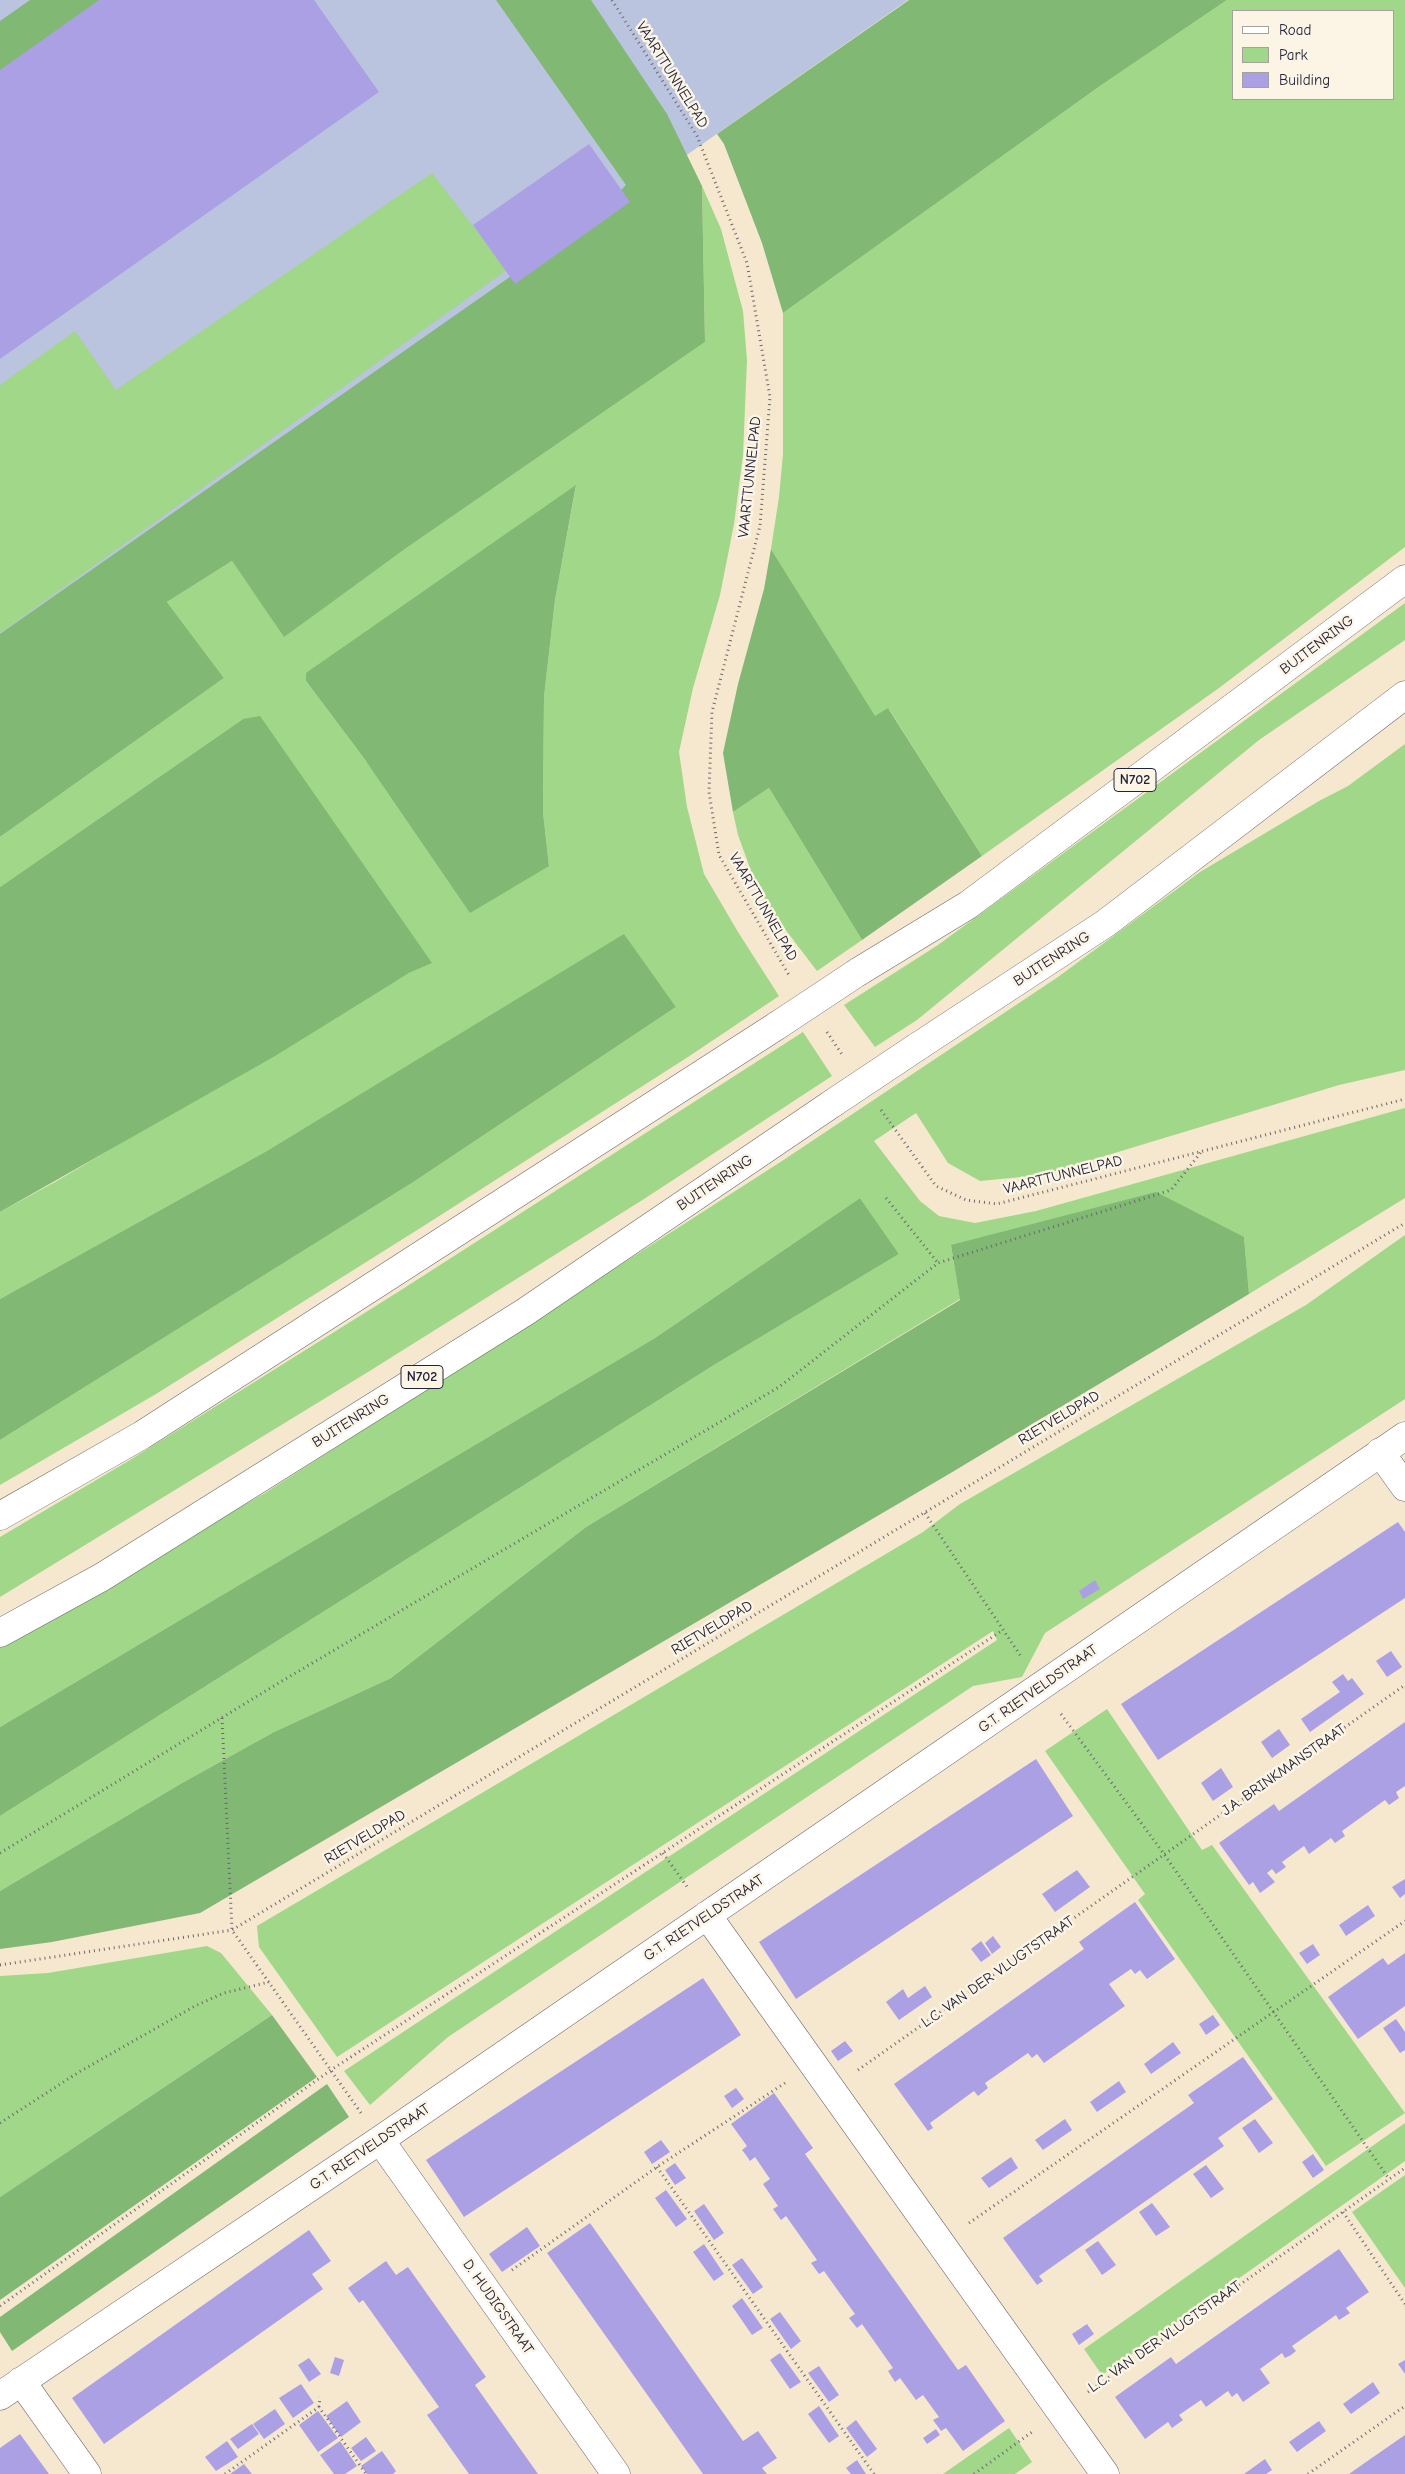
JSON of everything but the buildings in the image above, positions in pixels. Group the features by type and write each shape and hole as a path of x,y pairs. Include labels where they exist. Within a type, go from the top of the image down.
{"main road":[{"name":"BUITENRING","path":"0,1516 142,1435 778,1026 858,972 968,905 1405,579"},
{"name":"BUITENRING","path":"0,1633 102,1577 525,1312 833,1103 1106,923 1405,695"},
{"name":"G.T. RIETVELDSTRAAT","path":"10,2388 380,2140 1405,1436"},
{"path":"1380,1452 1405,1487"},
{"path":"708,1915 1105,2474"},
{"name":"D. HUDIGSTRAAT","path":"380,2140 616,2474"},
{"path":"10,2388 86,2474"}],"path":[{"name":"VAARTTUNNELPAD","path":"612,0 697,136 747,263 770,398 760,526 712,712 709,792 719,855 792,982"},
{"path":"826,1031 848,1063"},
{"name":"VAARTTUNNELPAD","path":"876,1103 936,1186 966,1200 997,1204 1405,1099"},
{"path":"0,1853 222,1718 779,1387 938,1263 1172,1190 1202,1151"},
{"path":"886,1198 938,1263"},
{"name":"RIETVELDPAD","path":"0,1965 232,1930 1405,1222"},
{"path":"925,1513 1042,1687 1164,1854 1272,2013 1389,2179"},
{"path":"0,2306 331,2070 1003,1630"},
{"name":"J.A. BRINKMANSTRAAT","path":"1164,1854 1405,1685"},
{"path":"222,1718 232,1930 380,2140"},
{"path":"663,1852 708,1915"},
{"name":"L.C. VAN DER VLUGTSTRAAT","path":"832,2089 1164,1854"},
{"path":"941,2242 1405,1921"},
{"path":"0,2123 79,2072 195,2006 224,1993 269,1982"},
{"path":"485,2289 657,2167 814,2064"},
{"path":"657,2167 874,2474"},
{"name":"L.C. VAN DER VLUGTSTRAAT","path":"974,2474 1405,2168"},
{"path":"1342,2212 1405,2304"},
{"path":"320,2396 319,2408 366,2474"},
{"path":"1308,2474 1405,2406"},
{"path":"225,2474 319,2408"}],"shaded area":[{"path":"0,0 908,0 0,636"}],"green space":[{"path":"30,0 115,0 0,82 0,21"},
{"path":"496,0 591,0 667,114 702,186 705,342 405,549 284,637 232,561 167,602 224,678 0,837 0,634 594,218 626,185"},
{"path":"909,0 1227,0 1100,86 783,313 762,243 724,144 717,134"},
{"path":"1227,0 1405,0 1405,547 1219,688 982,856 889,709 875,717 771,549 783,454 783,313 1100,86"},
{"path":"432,173 507,270 0,633 0,385 75,331 116,390"},
{"path":"702,186 721,229 743,311 747,360 743,455 734,524 720,595 693,688 679,752 687,807 704,874 779,996 688,1057 422,1227 156,1394 0,1485 0,1440 415,1181 676,1007 624,935 265,1152 0,1299 0,1212 55,1182 409,973 431,963 354,854 243,719 0,887 0,837 224,678 167,602 232,561 284,636 405,549 705,342","holes":["576,486 555,600 544,697 543,812 549,866 366,761 306,681 306,674"]},
{"path":"576,485 555,600 544,697 543,812 549,866 470,913 366,761 306,681 306,673"},
{"path":"771,549 875,716 888,708 982,856 862,940 769,788 733,812 723,753 738,684 764,589"},
{"path":"1405,603 1405,640 1259,740 917,1020 875,1047 844,1005 938,945"},
{"path":"260,716 432,963 409,973 275,1056 0,1212 0,887 243,719"},
{"path":"1405,744 1405,1070 1339,1085 1042,1175 980,1181 948,1163 916,1113 874,1141 920,1201 939,1216 975,1223 1036,1211 1405,1108 1405,1198 1249,1294 1244,1237 951,1245 960,1299 586,1527 391,1678 274,1732 182,1783 0,1891 0,1816 714,1365 899,1254 860,1198 655,1338 0,1727 0,1644 265,1493 782,1161 1058,977 1200,872 1319,801 1348,786"},
{"path":"769,788 862,940 817,971 772,912 754,879 738,835 733,812"},
{"path":"624,934 676,1007 415,1181 0,1440 0,1299 265,1152"},
{"path":"803,1032 832,1076 644,1199 368,1372 0,1597 0,1537 130,1460 398,1292"},
{"path":"1156,1192 1244,1237 1249,1294 949,1474 200,1913 52,1942 0,1949 0,1891 182,1783 274,1732 391,1678 586,1527 960,1300 951,1245"},
{"path":"860,1198 899,1254 714,1365 0,1816 0,1727 655,1338"},
{"path":"1405,1235 1405,1399 1045,1633 1022,1677 973,1686 448,2037 370,2105 344,2071 997,1640 993,1631 337,2057 259,1947 257,1926 923,1532 960,1504 1306,1305"},
{"path":"1107,1709 1202,1850 1212,1845 1405,2113 1326,2166 1138,1900 1145,1894 1045,1751"},
{"path":"207,1946 221,1953 272,2015 0,2197 0,1976 48,1973"},
{"path":"272,2015 317,2077 0,2300 0,2197"},
{"path":"327,2084 349,2117 12,2351 0,2332 0,2317"},
{"path":"1405,2123 1405,2161 1102,2375 1084,2349"},
{"path":"1405,2175 1405,2288 1352,2212"},
{"path":"1009,2428 1032,2462 1015,2474 943,2474"}]}
